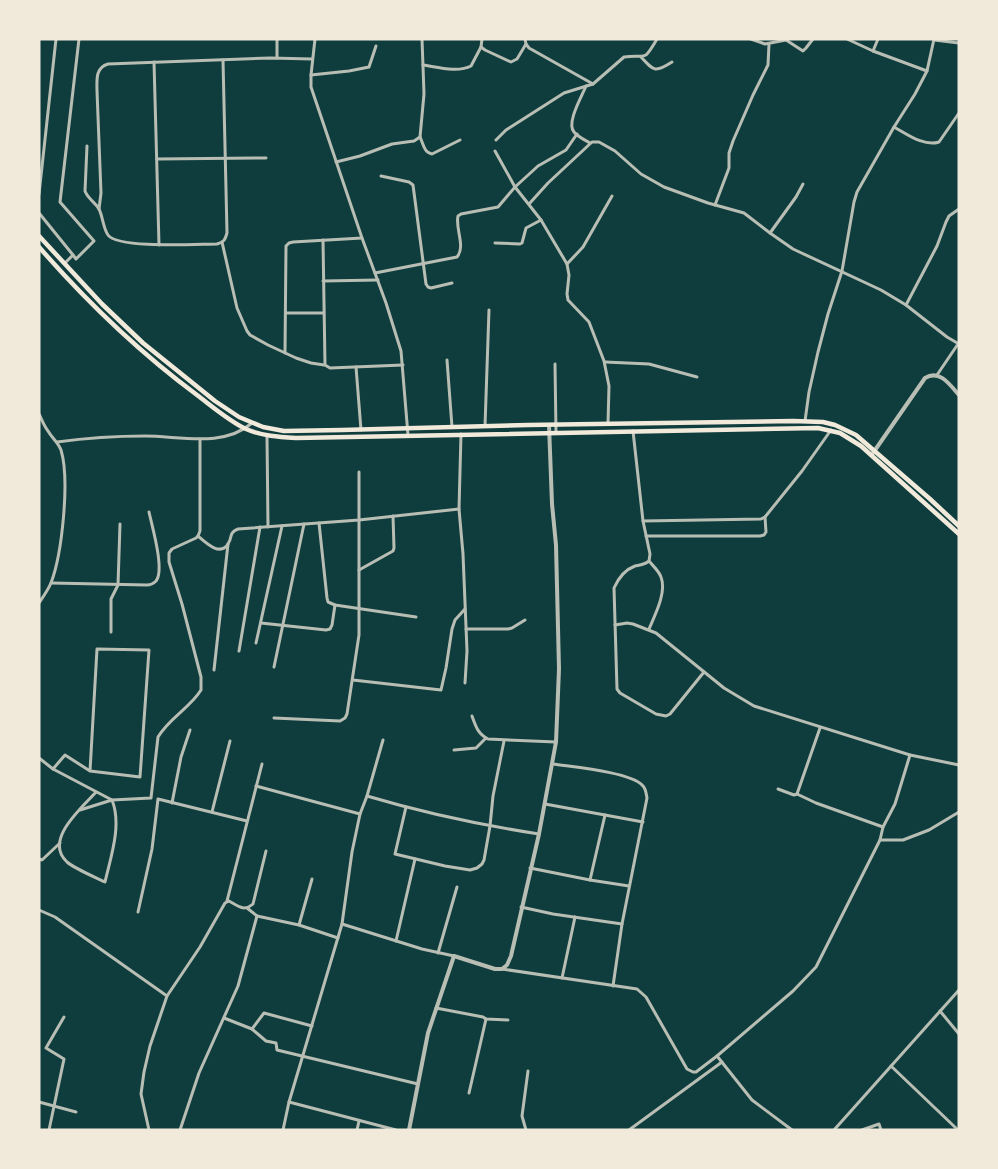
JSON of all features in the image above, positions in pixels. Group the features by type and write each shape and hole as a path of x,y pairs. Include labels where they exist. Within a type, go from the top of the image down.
{"highway":[{"path":"39,236 64,265 143,343 215,402 263,427 285,430 361,430 485,426 823,422 856,435 959,526"},
{"path":"39,247 80,292 144,354 245,429 267,436 296,438 808,428 831,430 850,439 871,456 959,534"}],"street":[{"path":"39,194 56,39"},
{"path":"39,213 76,259 94,241 60,202 79,39"},
{"path":"277,39 277,58"},
{"path":"315,39 311,87 378,280 400,351 408,435"},
{"path":"422,39 424,94 420,137 429,154 460,140"},
{"path":"423,65 468,68 481,47 482,39"},
{"path":"496,140 506,130 564,93 593,84 624,57 640,57 649,52 657,39"},
{"path":"752,39 763,44 786,40 802,51 813,39"},
{"path":"846,39 927,71"},
{"path":"873,51 878,39"},
{"path":"805,421 818,352 842,271 857,192 927,71 934,40 959,43"},
{"path":"481,47 511,62 517,59 526,41"},
{"path":"526,41 529,48 593,84"},
{"path":"715,205 727,173 733,141 768,65 769,44"},
{"path":"311,75 369,67 376,46"},
{"path":"640,57 656,70 672,62"},
{"path":"99,209 101,193 97,91 99,69 102,66 154,62 312,59"},
{"path":"87,146 85,191 99,209 107,234 114,241 142,245 217,244 222,242 227,233 224,60"},
{"path":"154,62 159,244"},
{"path":"586,86 571,126 573,131 591,144"},
{"path":"894,128 922,141 935,144 939,142 959,113"},
{"path":"375,273 457,257 461,249 458,216 498,207 515,187 542,162 566,150 577,134"},
{"path":"336,162 392,144 414,141 420,137"},
{"path":"529,204 548,183 591,144 595,141 599,142 615,151 641,174 664,187 744,213 793,249 881,290 906,305 959,344 937,375"},
{"path":"495,151 515,187 542,220 567,264 568,300 589,322 604,362 609,386 608,424"},
{"path":"157,159 266,158"},
{"path":"381,176 409,182 414,189 426,284 431,288 452,283"},
{"path":"770,233 796,197 803,183"},
{"path":"567,264 583,248 612,196"},
{"path":"906,305 937,246 946,222 959,209"},
{"path":"495,243 520,244 526,228 542,220"},
{"path":"285,353 286,246 293,242 362,238"},
{"path":"323,240 325,365"},
{"path":"222,242 233,296 242,323 250,335 305,362 330,368 403,365"},
{"path":"64,265 73,255"},
{"path":"323,281 378,280"},
{"path":"485,426 489,309"},
{"path":"286,313 323,313"},
{"path":"447,360 452,428"},
{"path":"604,362 650,364 697,377"},
{"path":"555,364 556,433"},
{"path":"356,367 361,430"},
{"path":"871,456 926,378 937,375 943,378 959,395"},
{"path":"39,414 57,442 62,455 64,477 64,516 55,567 51,583 39,603"},
{"path":"57,442 142,436 200,439 224,437 245,429 252,423"},
{"path":"502,969 507,965 511,956 539,834 556,742 559,669 556,545 549,425"},
{"path":"643,522 756,520 765,517 831,430"},
{"path":"633,431 643,522 650,554 649,561 658,572 663,584 658,608 649,629"},
{"path":"461,434 459,509 467,651 465,683"},
{"path":"267,436 268,527"},
{"path":"198,536 200,439"},
{"path":"274,718 340,721 343,720 348,710 358,636 359,472"},
{"path":"214,670 228,544 234,530 459,509"},
{"path":"51,583 147,585 157,580 159,556 149,512"},
{"path":"359,570 393,551 393,516"},
{"path":"646,536 760,536 766,532 765,517"},
{"path":"319,523 328,602 416,617"},
{"path":"111,632 111,599 118,585 120,524"},
{"path":"274,667 304,524"},
{"path":"256,643 282,526"},
{"path":"239,651 260,527"},
{"path":"198,536 213,548 220,549 228,544"},
{"path":"81,810 112,800 150,798 158,737 201,690 201,677 182,604 168,562 172,549 198,536"},
{"path":"649,561 626,570 614,588 617,689 656,714 666,716 704,672"},
{"path":"261,622 326,630 332,625 335,605"},
{"path":"353,680 441,690 452,629 455,620 465,609"},
{"path":"466,629 508,629 525,620"},
{"path":"615,625 633,624 656,633 724,688 754,706 910,755 959,765"},
{"path":"53,769 65,755 90,771 140,777 149,650 98,649 90,771"},
{"path":"472,716 477,730 486,738 504,741 556,742"},
{"path":"797,794 820,727"},
{"path":"172,803 181,757 190,730"},
{"path":"454,750 476,748 486,738"},
{"path":"283,1130 289,1102 342,924 360,814 383,740"},
{"path":"212,812 230,741"},
{"path":"406,807 395,854 445,866 470,870 477,868 484,860 504,741"},
{"path":"342,924 495,969 638,989 642,992 687,1069 696,1072 793,991 816,967 880,840 883,827 895,804 910,755"},
{"path":"39,758 53,769 112,800 116,809 117,823 105,882 68,863 61,854 59,838 65,827 96,792"},
{"path":"553,764 616,774 633,779 642,784 646,790 644,822 629,886 613,986"},
{"path":"149,1130 141,1094 150,1046 167,996 227,901 262,765"},
{"path":"256,786 360,814"},
{"path":"778,789 883,827"},
{"path":"367,795 406,807 490,826 539,834"},
{"path":"138,912 152,849 158,799 247,821"},
{"path":"545,804 644,822"},
{"path":"880,840 903,840 929,830 959,812"},
{"path":"590,880 605,815"},
{"path":"39,859 42,860 60,843"},
{"path":"247,908 255,901 266,851"},
{"path":"396,941 415,859"},
{"path":"530,868 629,886"},
{"path":"299,925 312,879"},
{"path":"438,953 457,887"},
{"path":"227,901 247,908 257,916 299,925 338,938"},
{"path":"521,907 622,924"},
{"path":"39,910 55,917 167,996"},
{"path":"180,1130 200,1073 238,986 257,916"},
{"path":"562,978 575,917"},
{"path":"409,1130 428,1033 454,956"},
{"path":"834,1130 959,990"},
{"path":"436,1008 486,1019 508,1020"},
{"path":"940,1011 959,1034"},
{"path":"252,1029 264,1013 312,1026"},
{"path":"49,1130 64,1059 46,1048 64,1017"},
{"path":"224,1018 252,1029 266,1041 276,1043 277,1050 418,1084"},
{"path":"469,1093 486,1019"},
{"path":"717,1056 752,1100 792,1130"},
{"path":"629,1130 722,1062"},
{"path":"891,1066 958,1130"},
{"path":"526,1130 522,1116 528,1071"},
{"path":"39,1102 76,1112"},
{"path":"289,1102 396,1130"},
{"path":"357,1130 359,1121"},
{"path":"862,1130 879,1124 881,1130"}]}
